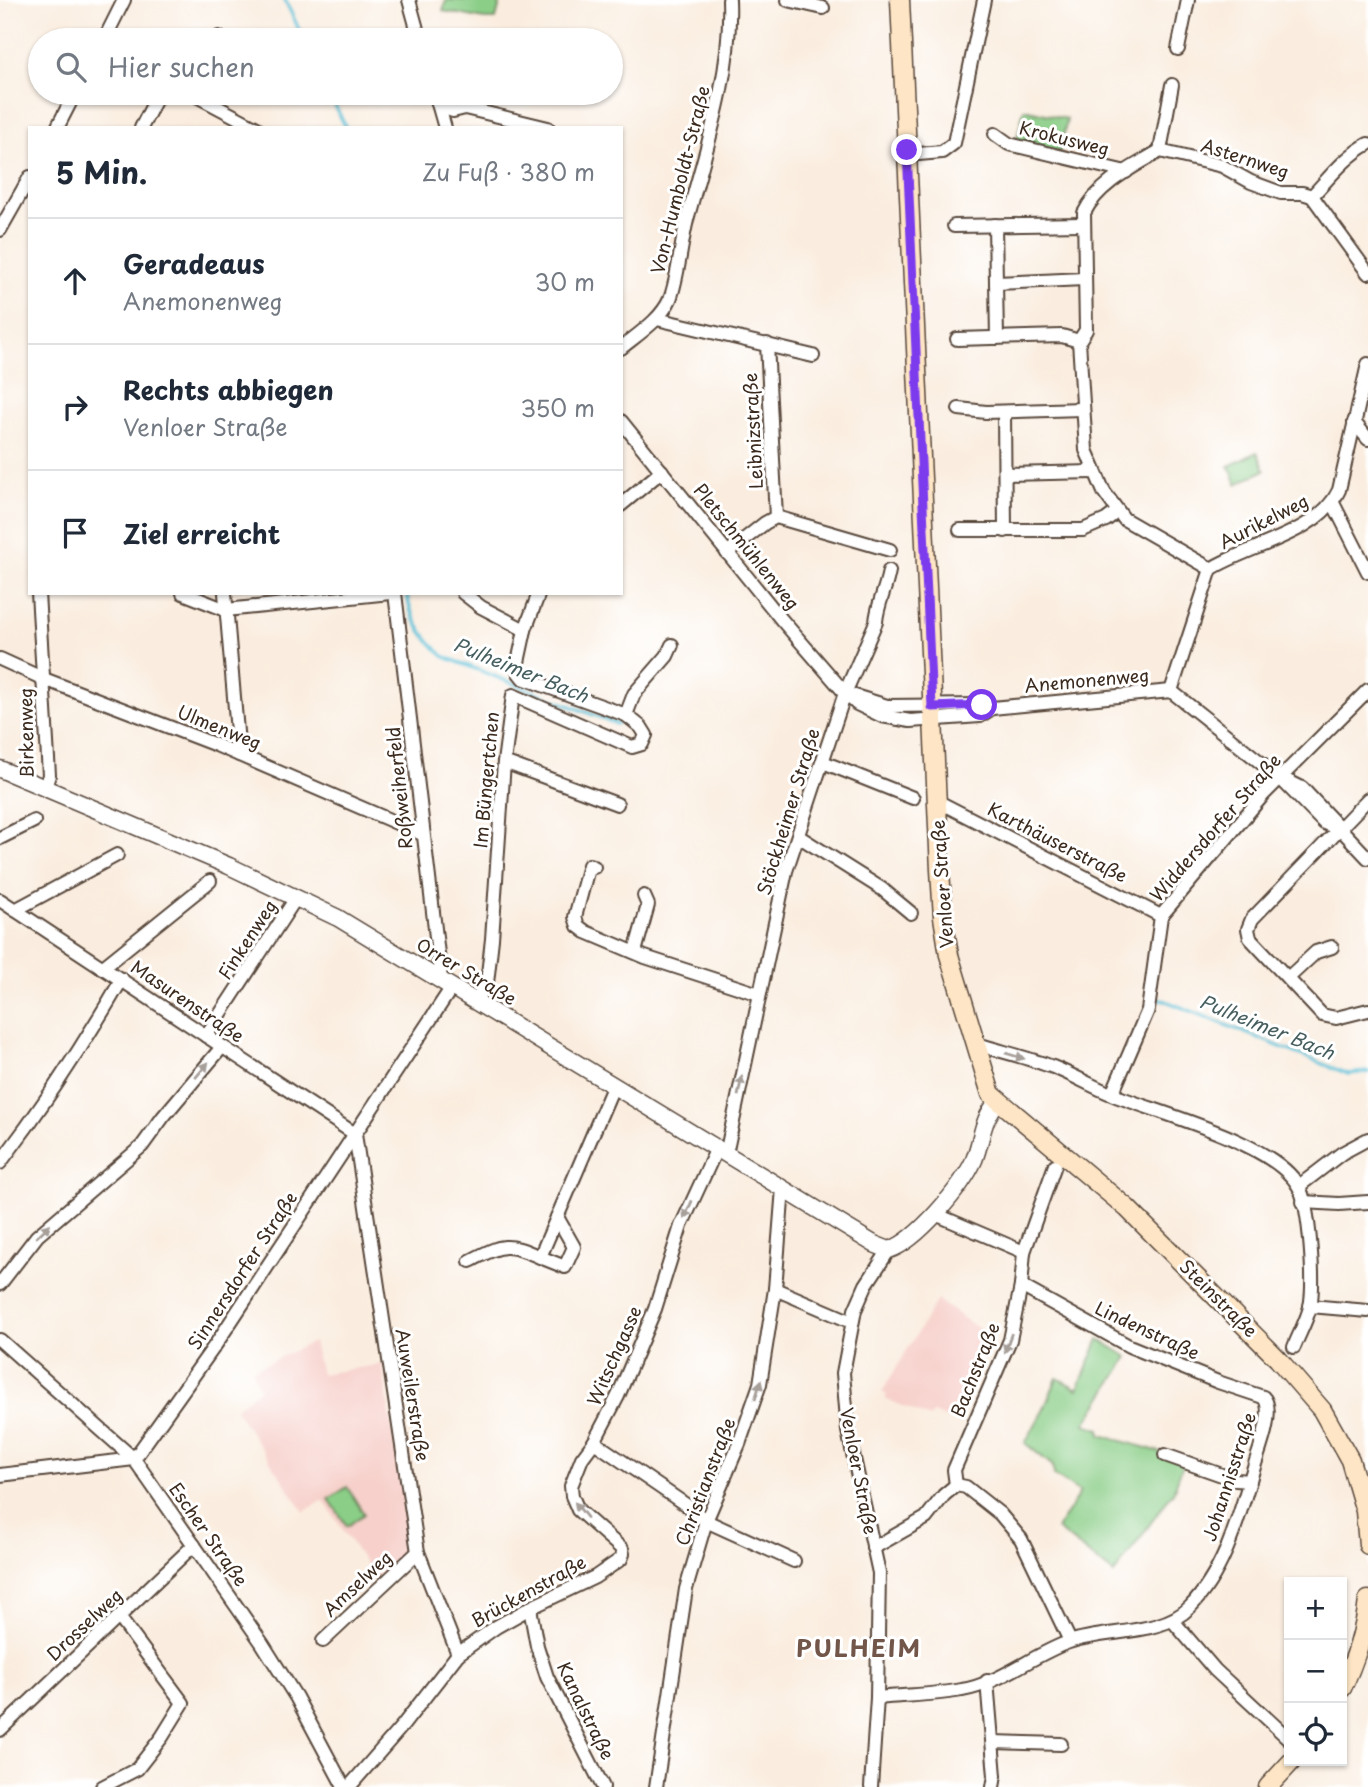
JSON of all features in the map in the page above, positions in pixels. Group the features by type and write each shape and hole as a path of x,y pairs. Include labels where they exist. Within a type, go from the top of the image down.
{"main road":[{"name":"Venloer Straße","path":"900,0 943,917 948,955 991,1094 998,1101"},
{"name":"Steinstraße","path":"998,1101 1127,1208 1278,1359 1331,1422 1364,1492 1368,1545"},
{"path":"1347,1677 1367,1615 1368,1600"},
{"path":"1268,1787 1287,1766"}],"street":[{"path":"110,28 124,0"},
{"path":"409,0 417,28"},
{"name":"Von-Humboldt-Straße","path":"623,346 657,319 670,299 687,220 724,81 730,27 729,0"},
{"path":"788,0 823,8"},
{"path":"907,155 942,152 954,143 985,0"},
{"path":"1178,49 1188,0"},
{"path":"1172,85 1160,151 1126,172 1089,201 1084,213 1082,224 1086,330 1079,341 1082,409 1086,450 1093,472 1124,519 1212,569"},
{"path":"58,126 69,105"},
{"path":"142,126 153,105"},
{"path":"215,105 253,126"},
{"path":"439,106 444,126"},
{"path":"439,106 453,111 466,108 540,126"},
{"name":"Krokusweg","path":"995,134 1009,144 1126,172"},
{"path":"1368,144 1360,148 1312,196 1368,272"},
{"name":"Asternweg","path":"1160,151 1222,166 1251,182 1281,193 1312,196"},
{"path":"0,230 24,201"},
{"path":"954,226 1082,224"},
{"path":"995,225 997,338"},
{"path":"996,283 1084,279"},
{"path":"657,319 813,356"},
{"path":"957,339 1062,336 1079,341"},
{"name":"Leibnizstraße","path":"767,344 776,517"},
{"name":"Aurikelweg","path":"1171,691 1212,569 1293,531 1316,518 1334,503 1364,392 1368,365"},
{"path":"960,409 1004,412 1082,409"},
{"path":"1004,412 1005,531"},
{"path":"1354,422 1368,439"},
{"name":"Pletschmühlenweg","path":"623,423 845,693"},
{"path":"623,503 662,471"},
{"path":"1005,474 1093,472"},
{"name":"Aurikelweg","path":"1334,503 1368,572"},
{"path":"960,530 1083,530 1106,520 1118,511"},
{"path":"727,553 776,517 890,550"},
{"name":"Stöckheimer Straße","path":"721,1150 728,1144 786,871 845,693 876,622 876,612 889,571"},
{"name":"Birkenweg","path":"38,595 49,775 45,788"},
{"path":"188,595 226,610 372,595"},
{"path":"225,595 239,755"},
{"name":"Roßweiherfeld","path":"392,595 422,834 447,983"},
{"path":"466,595 481,607 525,630"},
{"path":"538,595 525,630 517,667 523,678 626,715 634,694 667,656 672,645"},
{"name":"Ulmenweg","path":"0,659 44,679 239,755 422,834"},
{"name":"Widdersdorfer Straße","path":"1112,1094 1147,1010 1161,916 1264,794 1323,732 1368,690"},
{"name":"Anemonenweg","path":"932,712 982,705 992,708 1171,691 1280,778 1302,788 1368,858"},
{"path":"845,693 887,706 932,712"},
{"name":"Im Büngertchen","path":"476,1001 486,983 492,939 504,762 513,695 632,747 642,744 646,735 641,727 626,715"},
{"path":"504,762 617,804"},
{"path":"823,762 913,799"},
{"name":"Orrer Straße","path":"0,769 229,866 338,918 613,1087 874,1244 889,1250"},
{"path":"1368,799 1252,919 1248,929 1250,938 1322,1015 1336,1018 1368,1010"},
{"name":"Karthäuserstraße","path":"937,801 1161,916"},
{"path":"0,838 34,821"},
{"path":"798,836 882,889 911,913"},
{"path":"15,910 117,855"},
{"path":"594,867 589,865 575,916 578,926 586,932 635,952 759,994"},
{"path":"102,968 209,881"},
{"path":"635,952 648,905 644,896"},
{"name":"Finkenweg","path":"206,1036 296,898"},
{"name":"Masurenstraße","path":"0,900 355,1135"},
{"path":"1288,978 1316,952 1332,947"},
{"path":"0,1163 83,1047 122,979"},
{"name":"Sinnersdorfer Straße","path":"134,1459 216,1344 355,1135 447,983"},
{"path":"977,1044 1054,1068 1112,1094 1207,1128 1247,1145 1281,1167 1299,1186 1309,1222 1311,1249 1310,1306 1294,1347"},
{"path":"0,1284 37,1236 142,1146 222,1047"},
{"path":"540,1257 613,1087"},
{"name":"Venloer Straße","path":"871,1787 877,1698 879,1573 848,1431 844,1395 843,1373 852,1322 866,1285 889,1250 899,1247 935,1214 957,1189 969,1169 987,1114 998,1101"},
{"name":"Auweilerstraße","path":"355,1135 418,1552 458,1654"},
{"path":"1299,1186 1342,1153 1368,1139"},
{"name":"Witschgasse","path":"621,1559 622,1549 578,1510 571,1486 582,1458 594,1442 618,1396 655,1309 681,1226 721,1150"},
{"name":"Bachstraße","path":"956,1486 954,1469 1010,1339 1021,1286 1024,1252 1055,1165"},
{"name":"Christianstraße","path":"656,1787 687,1589 706,1521 739,1444 760,1384 775,1289 783,1188"},
{"path":"1303,1202 1368,1202"},
{"path":"935,1214 1024,1252"},
{"path":"470,1261 500,1245 519,1248 565,1267 574,1247 557,1217"},
{"name":"Lindenstraße","path":"1021,1286 1129,1346 1218,1382 1263,1396"},
{"path":"775,1289 852,1322"},
{"path":"1310,1306 1368,1311"},
{"name":"Escher Straße","path":"0,1339 134,1459 296,1697 346,1787"},
{"name":"Johannisstraße","path":"1173,1621 1201,1594 1219,1566 1233,1534 1270,1408 1263,1396"},
{"path":"594,1442 706,1521 794,1561"},
{"path":"1165,1455 1236,1479 1250,1481"},
{"path":"0,1475 134,1459"},
{"path":"873,1548 926,1518 944,1495 956,1486 966,1486 992,1507 1021,1539 1037,1567 1070,1642"},
{"name":"Drosselweg","path":"0,1730 194,1545"},
{"name":"Amselweg","path":"323,1642 418,1552"},
{"name":"Brückenstraße","path":"346,1787 403,1725 458,1654 496,1627 595,1577 621,1559"},
{"name":"Kanalstraße","path":"530,1608 537,1646 547,1677 603,1787"},
{"path":"102,1787 136,1769 162,1737 183,1703 120,1617"},
{"path":"877,1698 965,1690 1070,1642 1173,1621 1215,1670 1284,1734"},
{"path":"987,1681 995,1776 993,1787"},
{"path":"993,1742 1061,1744"}],"shaded area":[{"path":"937,1300 992,1338 948,1419 933,1413 930,1418 885,1399 887,1395 882,1392"},
{"path":"313,1342 321,1374 382,1364 411,1551 378,1576 374,1577 323,1500 304,1512 235,1409 260,1389 252,1370"}],"green space":[{"path":"446,0 501,0 496,19 484,19 443,11"},
{"path":"1024,109 1067,119 1060,152 1016,142"},
{"path":"1257,452 1265,470 1237,484 1229,466"},
{"path":"1099,1339 1128,1357 1085,1424 1100,1429 1101,1435 1185,1459 1173,1492 1114,1574 1057,1529 1080,1492 1054,1475 1053,1466 1025,1443 1057,1378 1078,1389"},
{"path":"347,1487 364,1514 347,1526 329,1499"}],"waterway":[{"name":"Pulheimer Bach","path":"285,0 298,28"},
{"name":"Pulheimer Bach","path":"335,105 345,126"},
{"name":"Pulheimer Bach","path":"407,595 411,612 420,628 445,657 617,724"},
{"name":"Pulheimer Bach","path":"1156,997 1348,1074 1368,1072"}],"district":[{"name":"PULHEIM","path":"859,1649"}],"route":[{"path":"907,150 932,707 982,705"}]}
